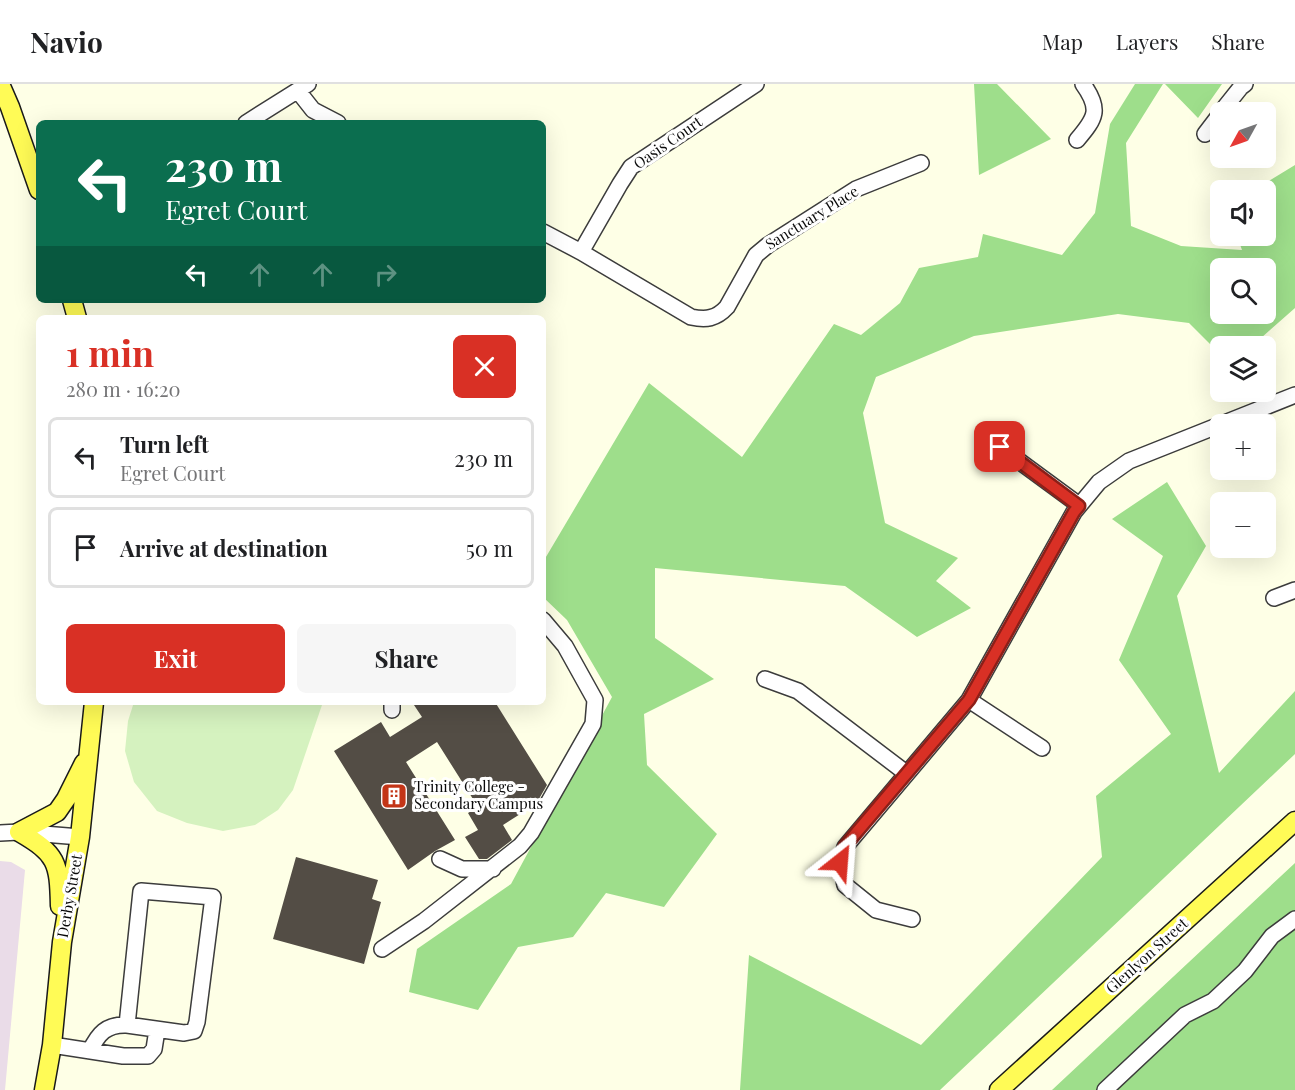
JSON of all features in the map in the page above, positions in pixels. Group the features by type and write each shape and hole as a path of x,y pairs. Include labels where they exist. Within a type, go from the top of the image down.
{"main road":[{"path":"0,84 36,181"},
{"name":"Derby Street","path":"44,1090 52,1045 62,942 80,837 94,705"},
{"path":"62,942 57,866 48,851 19,832 57,812 66,799 90,750"},
{"name":"Glenlyon Street","path":"999,1090 1295,821"}],"street":[{"name":"Oasis Court","path":"581,252 631,167 756,84"},
{"path":"1077,140 1092,123 1095,110 1093,100 1083,84"},
{"path":"1229,102 1241,85"},
{"path":"251,120 303,87 313,110 332,120"},
{"path":"1205,134 1210,127"},
{"name":"Sanctuary Place","path":"546,234 691,317 709,320 722,313 727,307 752,261 768,245 856,189 921,163"},
{"path":"912,919 876,910 845,885 840,862 845,846 969,700 1074,512 1099,482 1129,460 1295,395"},
{"path":"1000,447 1079,506"},
{"path":"1274,598 1295,590"},
{"path":"382,949 424,921 520,846 531,833 593,724 595,700 565,646 546,624"},
{"path":"765,679 798,691 906,773"},
{"path":"969,700 1042,748"},
{"path":"0,833 19,832 80,837"},
{"path":"440,859 462,869 493,869"},
{"path":"90,1051 97,1036 116,1024 184,1033 194,1031 213,897 141,891 127,1025"},
{"path":"1105,1090 1185,1015 1213,1001 1245,971 1272,936 1295,919"},
{"path":"52,1045 123,1056 148,1056 154,1049 157,1030"}],"shaded area":[{"path":"0,861 11,862 25,870 5,1090 0,1090"}],"green space":[{"path":"974,84 997,84 1051,139 979,175"},
{"path":"1135,84 1163,84 1126,143 1131,226 1181,246 1242,250 1241,246 1276,246 1276,180 1270,180 1295,165 1295,308 1263,336 1210,336 1210,344 1189,323 1118,314 974,336 876,377 863,413 885,523 958,558 936,581 971,608 917,637 845,586 655,568 655,638 714,679 644,714 647,765 717,834 664,907 606,893 573,937 518,947 478,1010 409,992 417,949 511,884 612,697 567,620 546,600 546,557 649,383 742,457 834,324 861,335 900,303 919,268 978,257 983,234 1062,255 1095,213 1110,124"},
{"path":"1165,84 1222,84 1198,118"},
{"path":"1167,482 1206,546 1177,596 1219,773 1295,691 1295,754 940,1090 740,1090 749,955 921,1045 1102,857 1096,796 1171,734 1119,660 1163,556 1112,519"},
{"path":"133,705 322,705 293,790 278,810 255,825 223,831 187,823 157,811 134,782 125,751 128,721"},
{"path":"1295,863 1295,1090 1052,1090"}],"building":[{"path":"414,705 497,705 547,785 536,804 503,825 512,840 487,859 479,859 465,837 478,830 468,813 478,807 437,742 406,762 455,840 408,870 334,751 381,722 390,737 422,717"},
{"path":"296,857 378,880 372,899 381,902 364,964 273,939"}],"place":[{"name":"Trinity College - Secondary Campus","path":"394,796"}],"route":[{"path":"840,862 845,846 969,700 1079,506 1000,447"}]}
